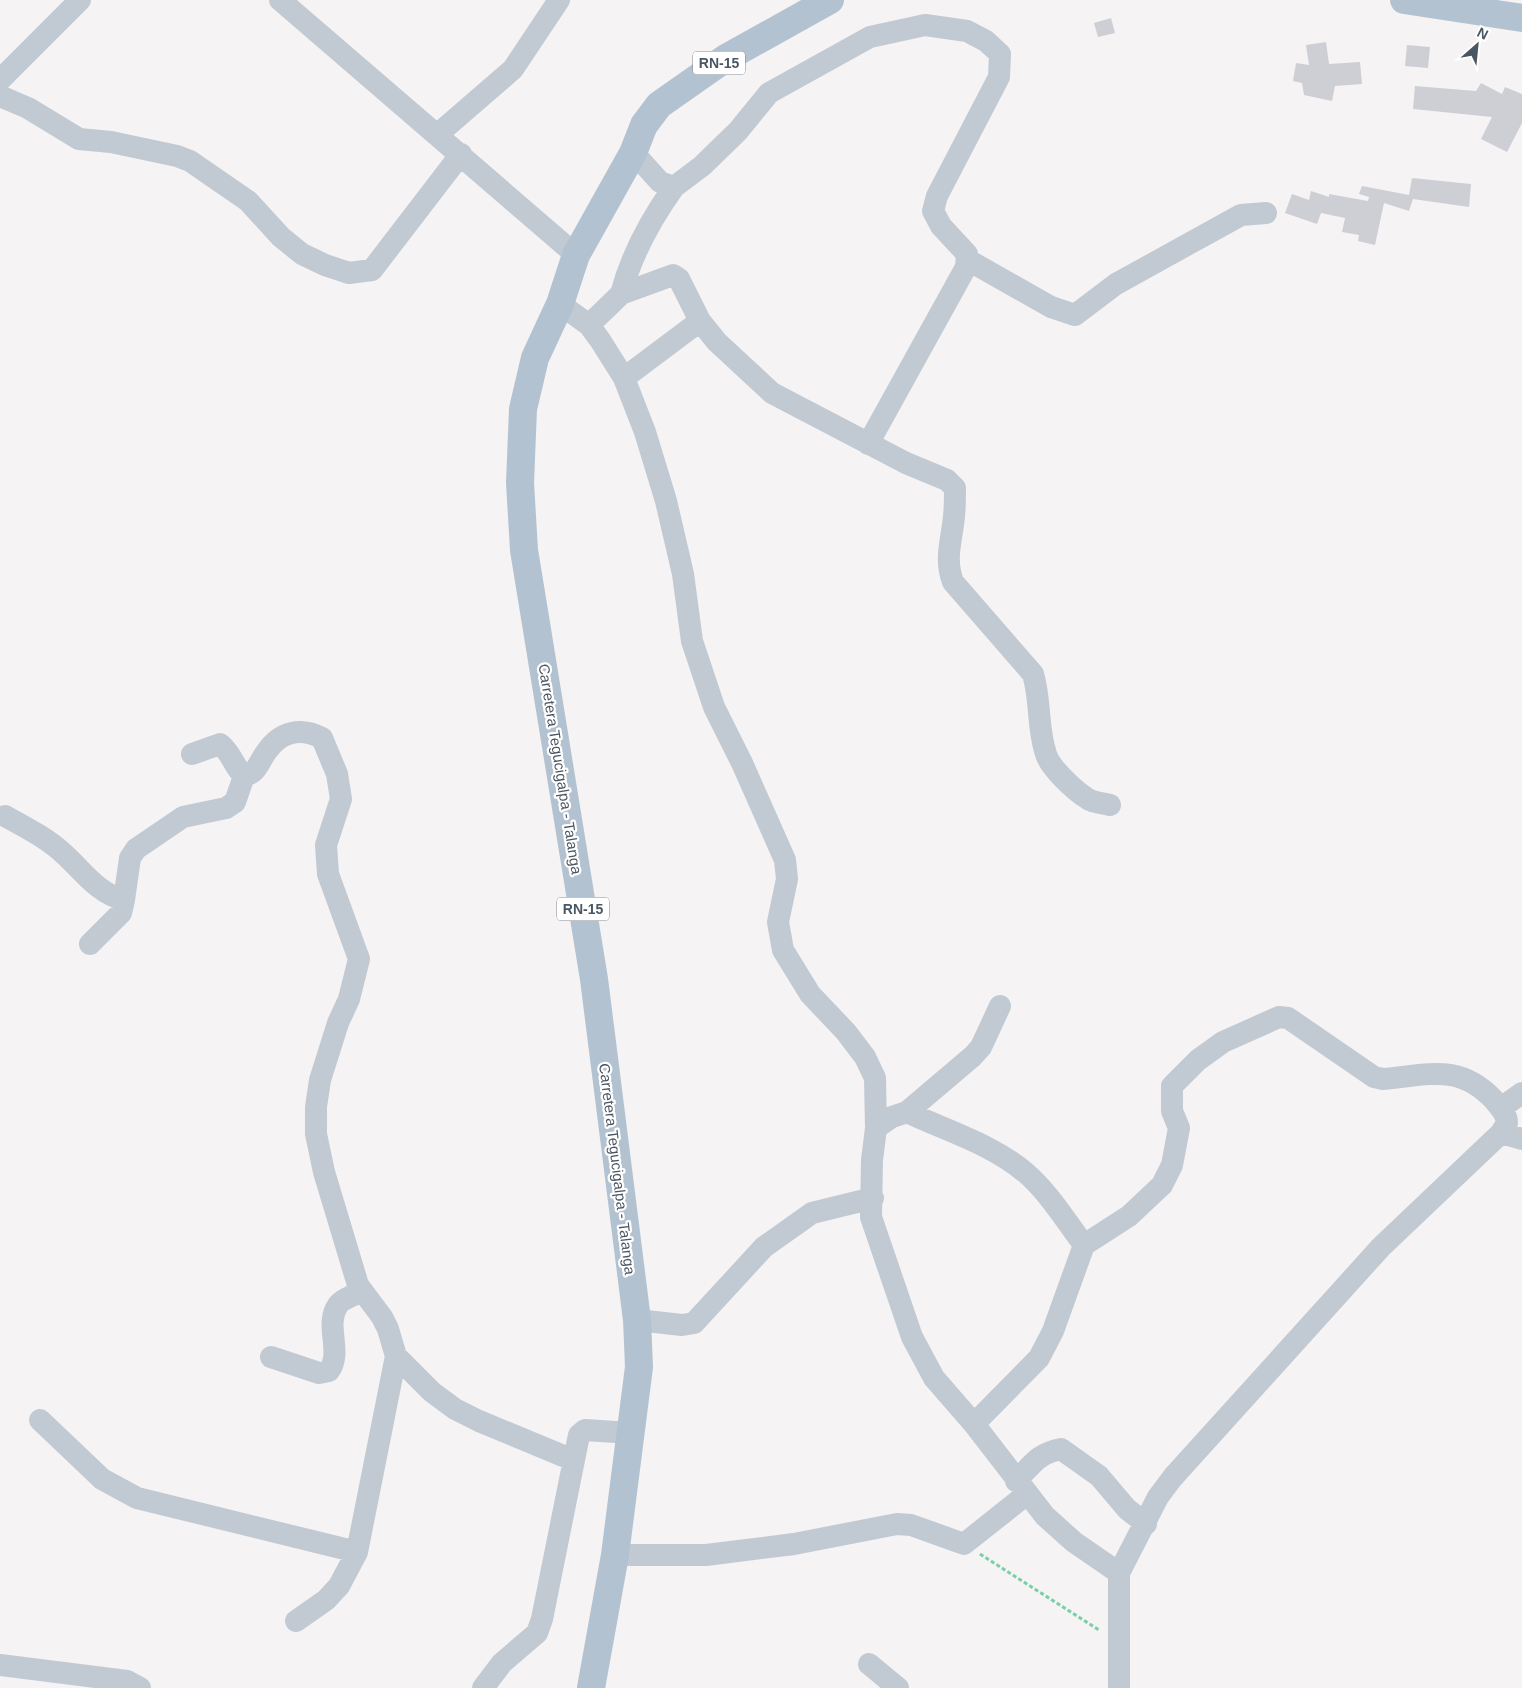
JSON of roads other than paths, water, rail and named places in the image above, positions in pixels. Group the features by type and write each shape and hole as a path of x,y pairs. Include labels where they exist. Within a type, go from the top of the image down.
{"main road":[{"name":"Carretera Tegucigalpa - Talanga","path":"591,1688 615,1555 631,1433 639,1367 637,1320 594,979 524,550 520,483 523,409 535,358 560,304 576,255 633,152 644,125 659,106 726,58 830,0"},
{"path":"1404,0 1522,18"}],"street":[{"path":"0,80 80,0"},
{"path":"280,0 438,134 576,255"},
{"path":"438,134 513,69 559,0"},
{"path":"621,294 626,274 643,237 674,187 702,166 738,131 769,93 870,37 926,25 967,31 986,41 1000,54 999,76 937,196 933,211 941,226 967,254 968,260 868,444"},
{"path":"0,96 28,108 69,135 79,139 111,142 178,156 190,161 248,201 281,236 302,254 325,266 349,273 372,270 460,154"},
{"path":"633,152 660,182 674,187"},
{"path":"968,260 1051,307 1075,315 1116,284 1241,215 1266,213"},
{"path":"589,325 621,294 674,274 679,279 700,321 717,342 772,393 868,444 947,480 955,488 954,517 948,550 948,569 953,582 1033,674 1038,691 1040,720 1046,756 1067,782 1089,800 1110,804"},
{"path":"560,304 589,325 624,378 645,432 666,501 683,574 692,641 714,707 785,860 787,878 778,922 783,950 810,994 846,1032 865,1057 875,1078 876,1128 872,1160 873,1198 871,1217 912,1337 934,1378 974,1424 1045,1516 1074,1542 1119,1573"},
{"path":"624,378 700,321"},
{"path":"244,776 256,770 268,749 280,738 297,731 309,731 322,738 337,774 341,799 326,845 328,874 359,959 349,999 338,1023 320,1080 316,1107 316,1134 324,1172 362,1291 382,1317 388,1329 396,1356 357,1552 339,1586 326,1600 296,1621"},
{"path":"192,754 220,744 229,751 238,771 244,776"},
{"path":"90,944 121,913 130,858 136,849 183,817 226,808 235,802 244,776"},
{"path":"5,816 30,829 63,853 86,878 111,896 124,900"},
{"path":"876,1128 892,1117 907,1112 959,1069 981,1047 1000,1006"},
{"path":"974,1424 1039,1358 1053,1331 1084,1245 1129,1216 1162,1184 1172,1165 1179,1128 1172,1110 1172,1086 1198,1060 1223,1042 1279,1017 1288,1018 1374,1077 1383,1079 1446,1074 1466,1078 1480,1086 1501,1108 1511,1136 1380,1247 1173,1477 1158,1497 1146,1524 1119,1573 1119,1688"},
{"path":"1501,1108 1522,1093"},
{"path":"907,1112 984,1146 1026,1173 1044,1192 1084,1245"},
{"path":"637,1320 682,1325 694,1323 764,1248 812,1212 873,1198"},
{"path":"271,1357 319,1373 329,1371 335,1363 334,1315 339,1304 362,1291"},
{"path":"396,1356 432,1392 455,1409 573,1460"},
{"path":"40,1420 102,1479 138,1498 357,1552"},
{"path":"483,1688 502,1663 537,1633 542,1619 577,1441 585,1430 631,1433"},
{"path":"615,1555 706,1555 794,1544 898,1524 911,1525 964,1544 1022,1487 1032,1462 1046,1452 1061,1449 1099,1476 1128,1508 1146,1524"},
{"path":"868,1664 898,1688"},
{"path":"0,1666 127,1682 140,1688"}]}
